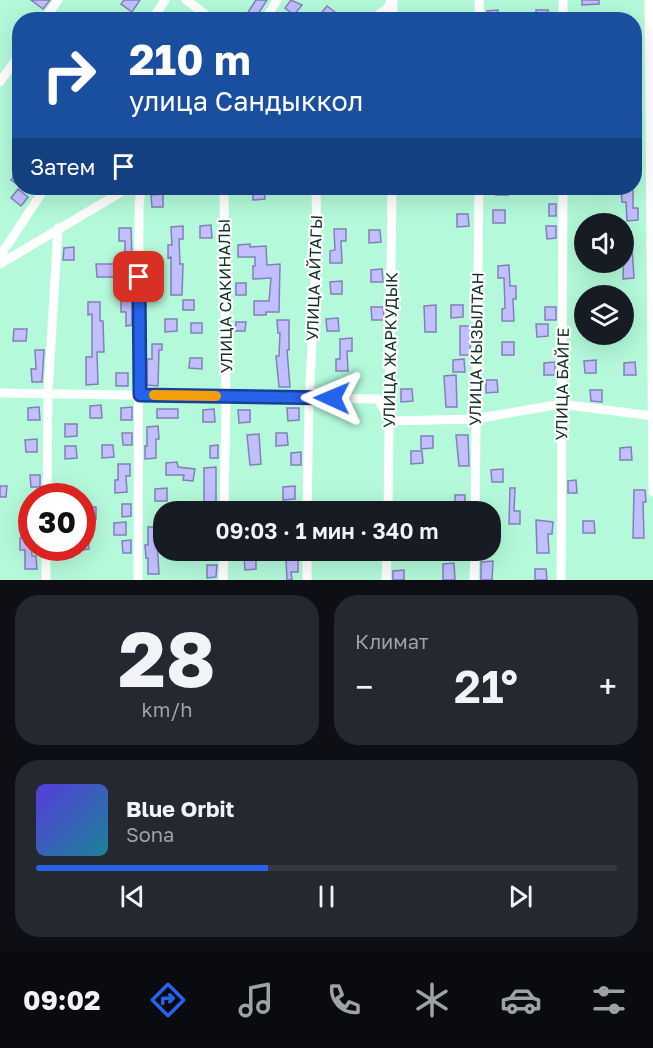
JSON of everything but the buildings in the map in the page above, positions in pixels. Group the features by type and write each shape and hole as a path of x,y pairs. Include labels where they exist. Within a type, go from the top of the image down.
{"street":[{"path":"186,0 202,12"},
{"path":"383,12 392,0"},
{"path":"649,0 653,492"},
{"path":"0,82 12,65"},
{"path":"0,256 40,195"},
{"path":"0,264 116,195"},
{"path":"138,580 140,195"},
{"name":"УЛИЦА САКИНАЛЫ","path":"224,195 226,397 224,501"},
{"name":"УЛИЦА АЙТАГЫ","path":"308,501 309,398 317,240 316,195"},
{"name":"УЛИЦА ЖАРКУДЫК","path":"388,501 392,195"},
{"name":"УЛИЦА КЫЗЫЛТАН","path":"475,501 479,195"},
{"name":"УЛИЦА БАЙГЕ","path":"561,580 563,195"},
{"path":"47,483 48,394 58,228"},
{"path":"0,393 378,399 390,421 475,419 561,404 653,416"},
{"path":"46,561 46,580"},
{"path":"223,580 224,561"},
{"path":"307,561 307,580"},
{"path":"386,580 387,561"},
{"path":"474,580 475,561"}],"slow traffic":[{"path":"154,395 216,396"}],"route":[{"path":"139,277 140,395 332,398"}]}
